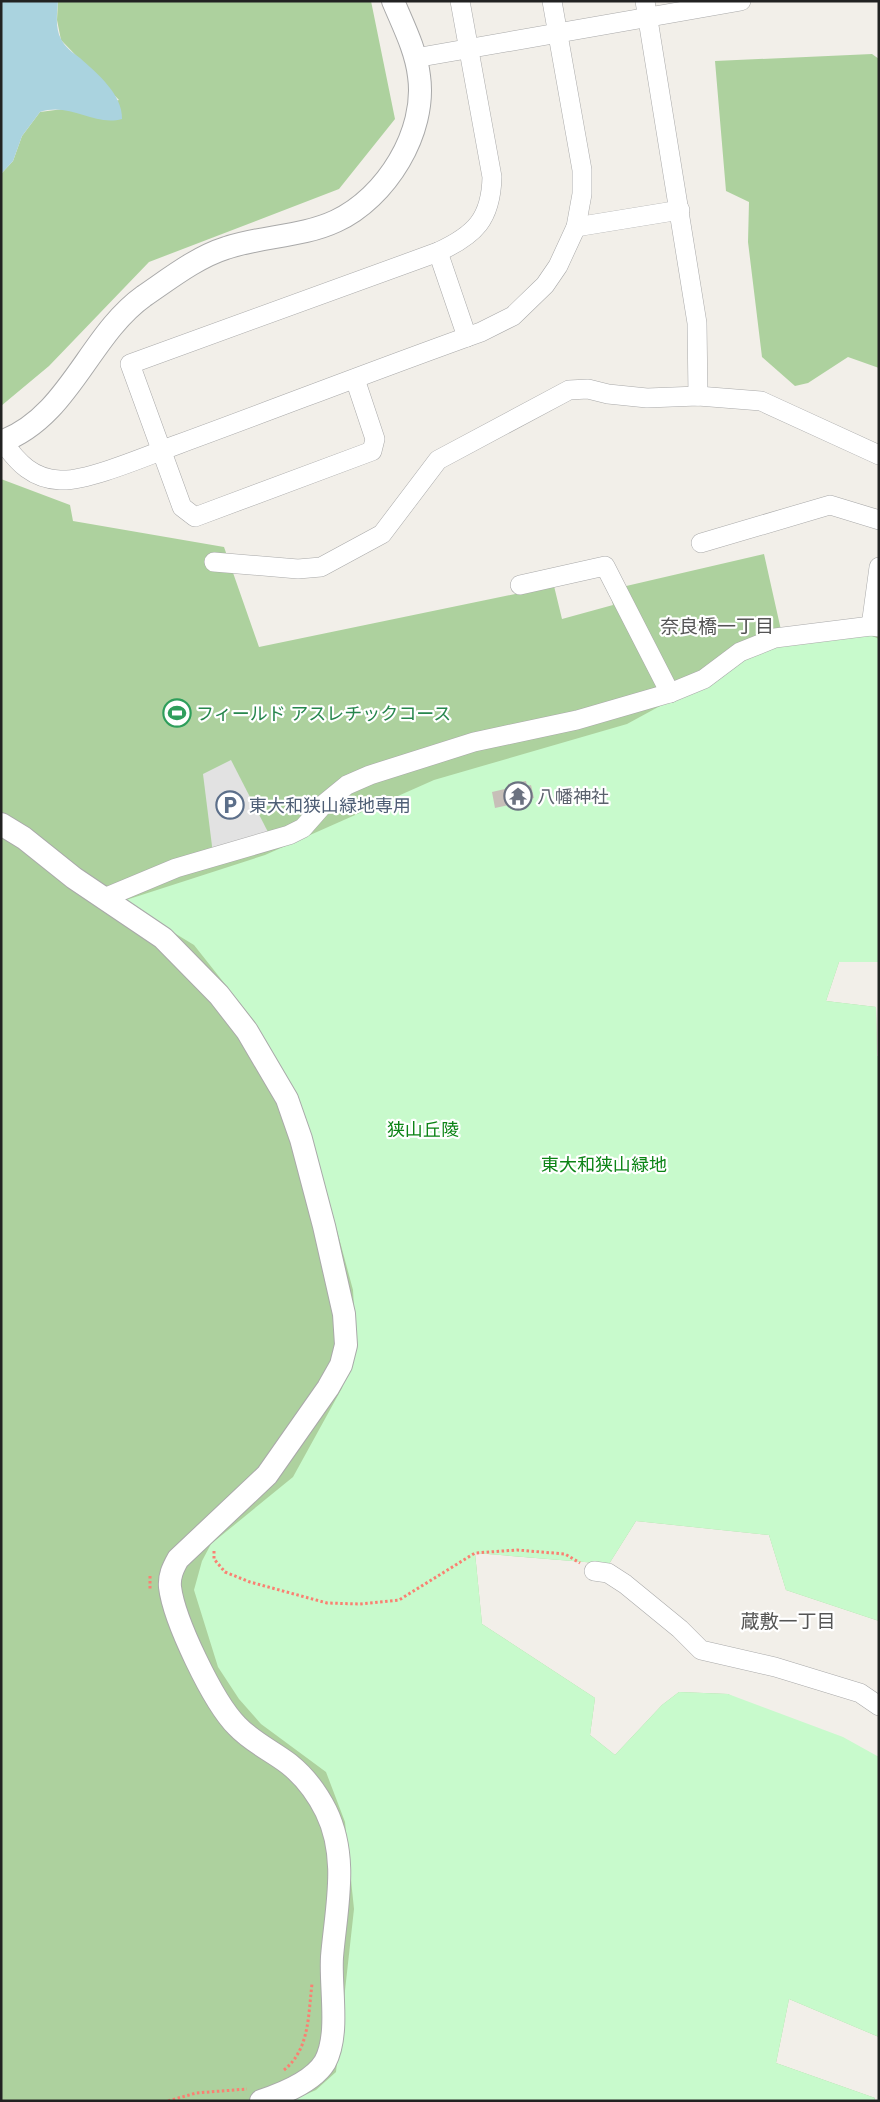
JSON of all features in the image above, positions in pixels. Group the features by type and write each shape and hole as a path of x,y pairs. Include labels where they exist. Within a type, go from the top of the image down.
{"street":[{"path":"393,1 415,58 419,76 418,115 394,171 375,195 336,221 214,252 144,296 121,315 57,403 27,430 2,442 17,461 44,478 61,480 86,476 467,337 513,316 532,300 558,266 576,227 582,194 582,170 552,1"},
{"path":"355,379 375,439 372,451 195,517 182,507 130,364 438,252 462,241 474,230 487,209 491,196 488,152 460,1"},
{"path":"415,58 558,34 647,10 738,2"},
{"path":"647,10 697,323 698,396"},
{"path":"576,227 680,210"},
{"path":"438,252 467,337"},
{"path":"214,562 298,569 321,567 382,534 438,460 570,390 588,389 608,394 646,398 698,396 761,401 879,454"},
{"path":"701,543 830,505 879,520"},
{"path":"520,585 605,566 670,693"},
{"path":"104,898 176,868 288,835 303,828 325,803 348,785 370,775 474,742 577,720 670,693 704,679 740,652 775,638 875,626 879,567"},
{"path":"1,824 24,838 74,878 163,938 219,995 247,1031 287,1099 301,1139 344,1314 346,1345 341,1365 328,1388 266,1475 178,1559 170,1575 170,1586 176,1610 214,1697 236,1726 250,1739 288,1764 316,1794 327,1812 339,1861 339,1905 332,1958 331,2045 324,2062 313,2075 298,2085 261,2101"},
{"path":"594,1572 608,1573 626,1584 680,1629 701,1650 775,1667 860,1693 879,1706"}],"path":[{"path":"214,1549 214,1559 225,1572 250,1582 335,1603 360,1604 399,1600 475,1553 517,1550 565,1554 594,1572"}],"green space":[{"path":"58,1 371,1 395,119 339,189 149,262 49,366 1,406 1,174 13,161 22,136 40,112 63,109 77,112 119,100 61,40 57,20"},
{"path":"872,54 879,59 879,368 848,357 808,383 795,386 762,357 748,242 749,202 726,191 715,61"},
{"name":"狭山丘陵","path":"1,479 70,505 73,521 224,547 259,647 554,586 562,619 613,605 609,590 764,554 783,639 879,633 879,962 839,962 826,1001 876,1007 877,1056 879,1056 879,1621 786,1590 769,1535 636,1521 609,1564 475,1553 482,1624 595,1698 590,1735 615,1755 662,1705 679,1692 728,1694 799,1735 879,1757 879,2037 789,1999 776,2063 875,2098 874,2101 1,2101"},
{"name":"東大和狭山緑地","path":"854,628 879,639 879,962 839,962 826,1001 876,1007 877,1056 879,1056 879,1621 786,1590 769,1535 636,1521 609,1564 475,1553 482,1624 595,1698 590,1735 615,1755 662,1705 679,1692 728,1694 843,1737 879,1757 879,2037 789,1999 776,2063 875,2098 874,2101 291,2101 316,2090 336,2072 354,1909 345,1822 326,1772 261,1724 239,1699 218,1667 194,1590 202,1561 211,1544 293,1477 342,1388 356,1344 353,1290 314,1145 294,1094 255,1022 194,945 148,917 126,900 265,855 434,780 627,724 706,681 741,654"}],"shaded area":[{"name":"東大和狭山緑地専用","path":"231,760 270,836 213,854 203,774"}],"water":[{"path":"1,1 58,1 57,25 61,39 72,52 94,70 108,85 118,101 122,119 102,120 62,110 40,112 22,136 13,161 1,174"}],"building":[{"path":"526,781 527,786 531,785 534,798 529,799 530,804 513,807 513,804 495,808 492,792 509,788 508,784"}],"place":[{"name":"フィールド アスレチックコース","path":"177,713"},
{"name":"八幡神社","path":"518,796"},
{"name":"東大和狭山緑地専用","path":"230,805"}],"district":[{"name":"奈良橋一丁目","path":"717,626"},
{"name":"蔵敷一丁目","path":"788,1621"}]}
